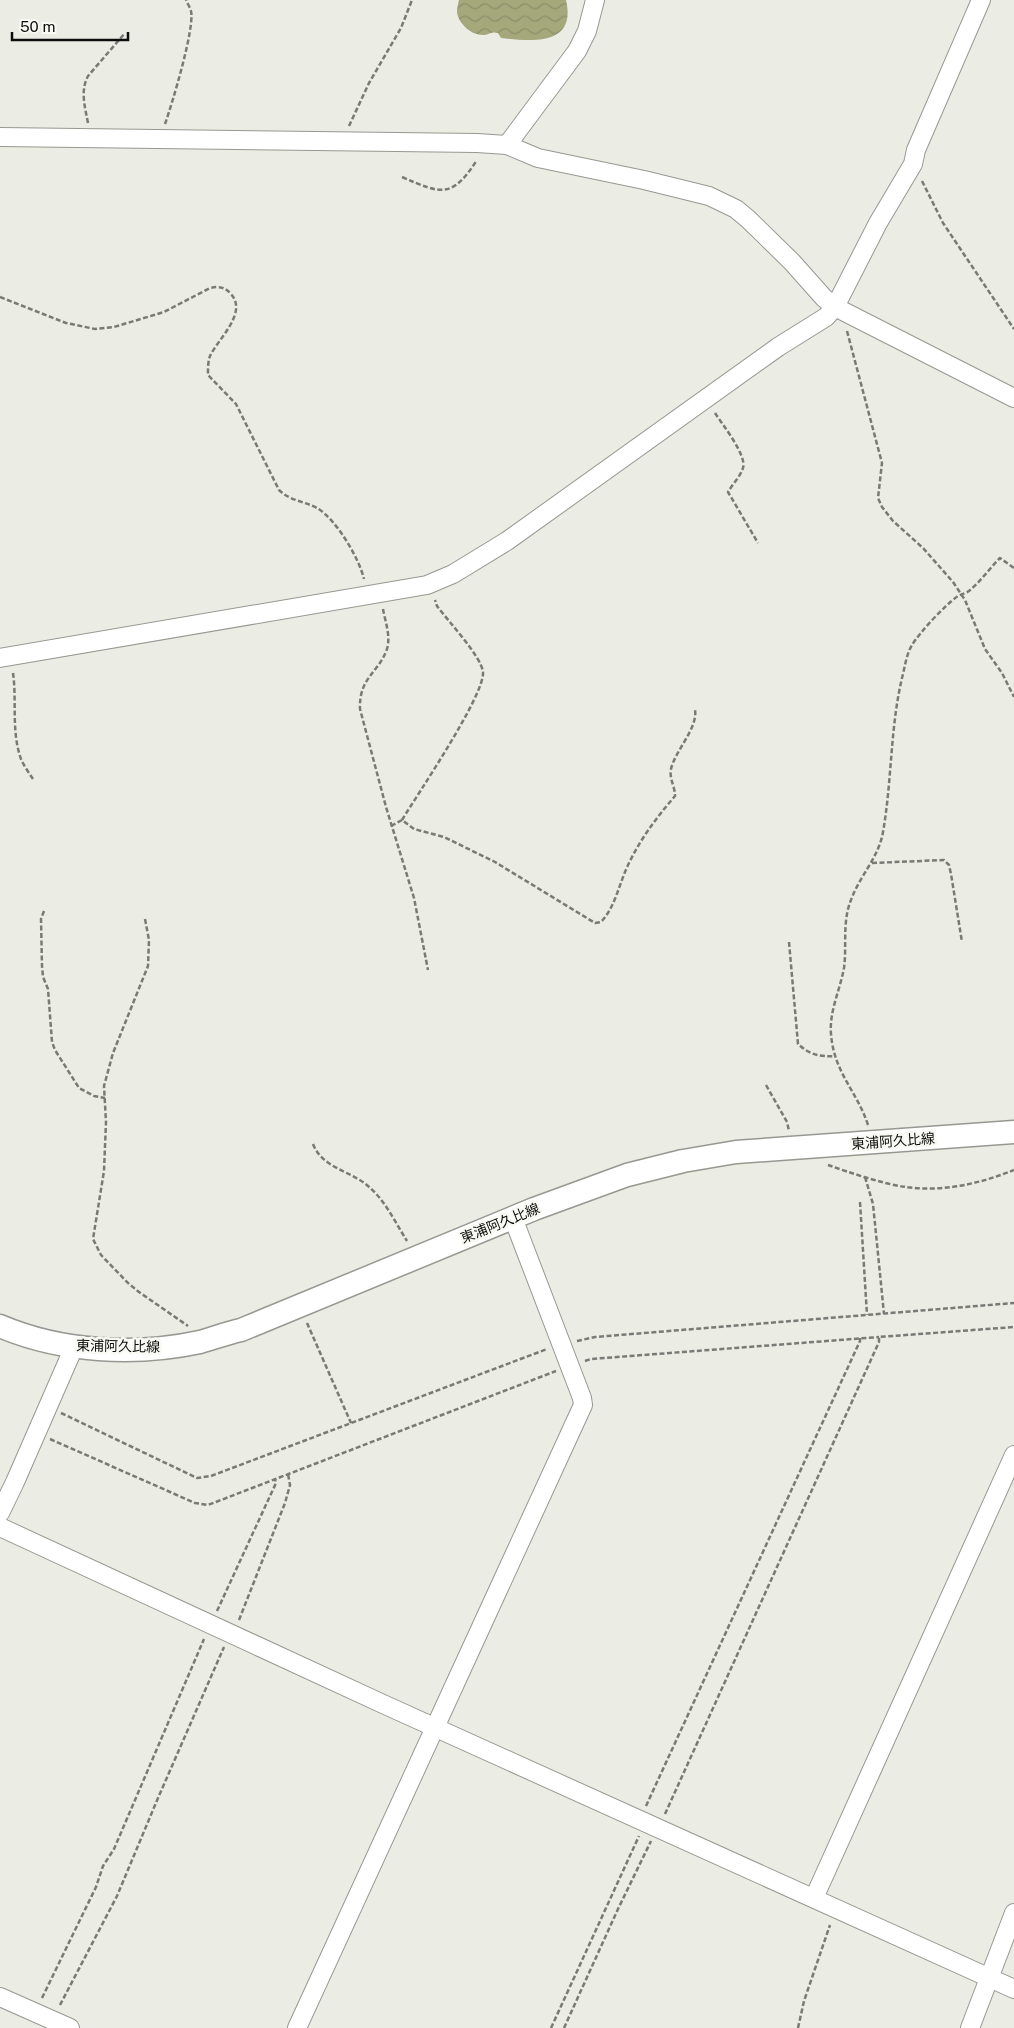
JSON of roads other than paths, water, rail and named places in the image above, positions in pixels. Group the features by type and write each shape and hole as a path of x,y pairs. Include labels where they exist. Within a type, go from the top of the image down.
{"main road":[{"name":"東浦阿久比線","path":"0,1326 43,1340 74,1347 160,1348 194,1342 241,1330 513,1218 627,1175 710,1156 792,1147 1014,1132"}],"street":[{"path":"507,145 577,51 587,31 595,0"},
{"path":"4,657 431,584 453,574 507,541 778,347 840,310 878,223 913,164 916,150 981,0"},
{"path":"0,137 485,143 507,145 538,158 644,180 709,196 736,209 792,262 824,298 840,310 1014,398"},
{"path":"297,2028 583,1405 582,1398 513,1218"},
{"path":"0,1513 49,1407 74,1347"},
{"path":"814,1898 1014,1456"},
{"path":"0,1527 649,1825 1014,1989"},
{"path":"970,2028 1014,1913"},
{"path":"0,1997 70,2028"}],"water":[{"path":"459,0 566,0 568,15 565,26 549,38 525,40 501,38 498,33 494,32 483,35 474,33 466,28 458,16"}]}
